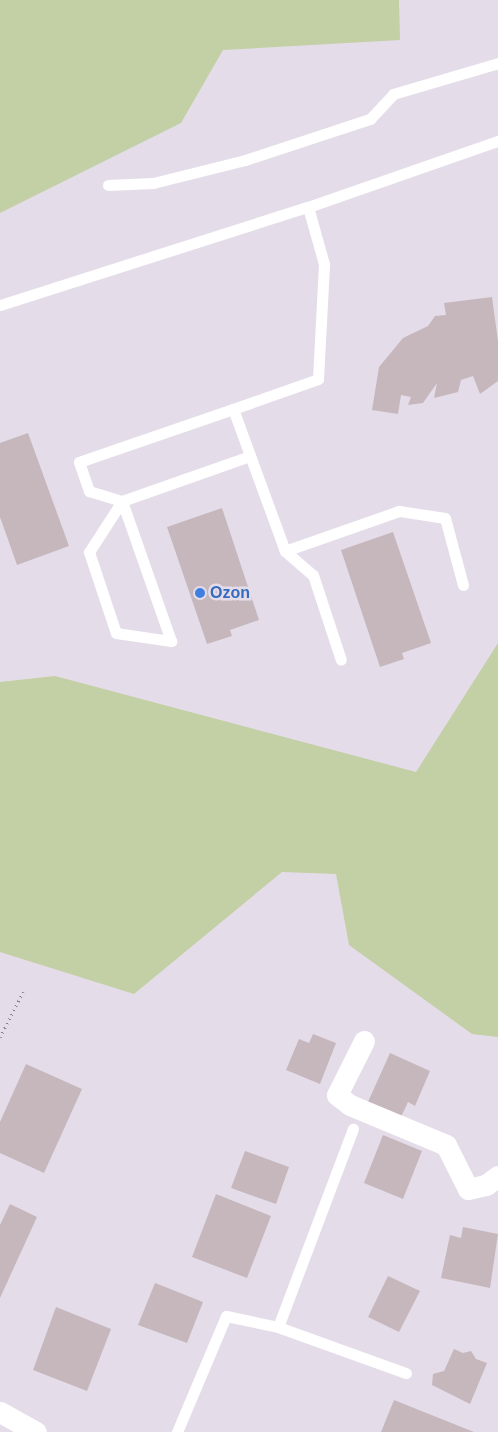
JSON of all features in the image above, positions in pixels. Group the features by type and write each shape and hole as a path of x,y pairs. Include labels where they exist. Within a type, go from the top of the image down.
{"street":[{"path":"364,1041 337,1095 350,1105 446,1145 468,1189 486,1185 498,1176"},
{"path":"0,1412 36,1432"}],"lane":[{"path":"108,185 153,183 245,160 370,119 393,94 498,63"},
{"path":"0,305 308,208 498,141"},
{"path":"250,456 122,501 89,491 79,462 318,379 324,264 308,208"},
{"path":"233,409 285,551 313,575 342,660"},
{"path":"122,501 128,520 171,641 116,633 89,552 122,501"},
{"path":"285,551 399,512 445,518 463,585"},
{"path":"278,1327 353,1129"},
{"path":"177,1432 226,1316 278,1327 406,1373"}],"path":[{"path":"0,1037 23,992"}],"green space":[{"path":"0,0 399,0 400,40 223,50 181,123 0,213"},
{"path":"498,643 498,1037 472,1034 349,945 336,874 282,872 134,994 0,952 0,682 55,676 416,772"}],"building":[{"path":"492,297 498,341 498,381 480,394 473,376 461,380 458,392 434,398 437,383 423,403 408,405 411,397 401,395 398,414 372,410 379,367 403,338 428,326 435,316 446,315 444,303"},
{"path":"28,433 69,546 17,565 0,517 0,443"},
{"path":"222,508 259,620 230,630 232,636 207,644 167,527"},
{"path":"393,532 431,643 402,653 404,659 380,667 341,550"},
{"path":"313,1034 336,1043 320,1084 286,1070 299,1039 309,1043"},
{"path":"390,1053 430,1071 415,1106 408,1102 400,1119 367,1104"},
{"path":"26,1064 82,1089 44,1173 0,1153 0,1122"},
{"path":"383,1135 422,1151 403,1199 364,1183"},
{"path":"245,1151 289,1167 276,1204 231,1188"},
{"path":"216,1194 271,1216 247,1278 192,1257"},
{"path":"10,1204 37,1217 0,1298 0,1225"},
{"path":"463,1227 498,1234 490,1288 441,1278 450,1235 461,1238"},
{"path":"388,1276 420,1291 399,1332 368,1317"},
{"path":"155,1283 203,1302 187,1343 138,1325"},
{"path":"56,1307 111,1329 87,1391 33,1370"},
{"path":"454,1349 463,1353 471,1351 476,1359 487,1363 470,1404 432,1385 433,1374 444,1371"},
{"path":"394,1400 474,1432 381,1432"}],"place":[{"name":"Ozon","path":"200,593"}]}
